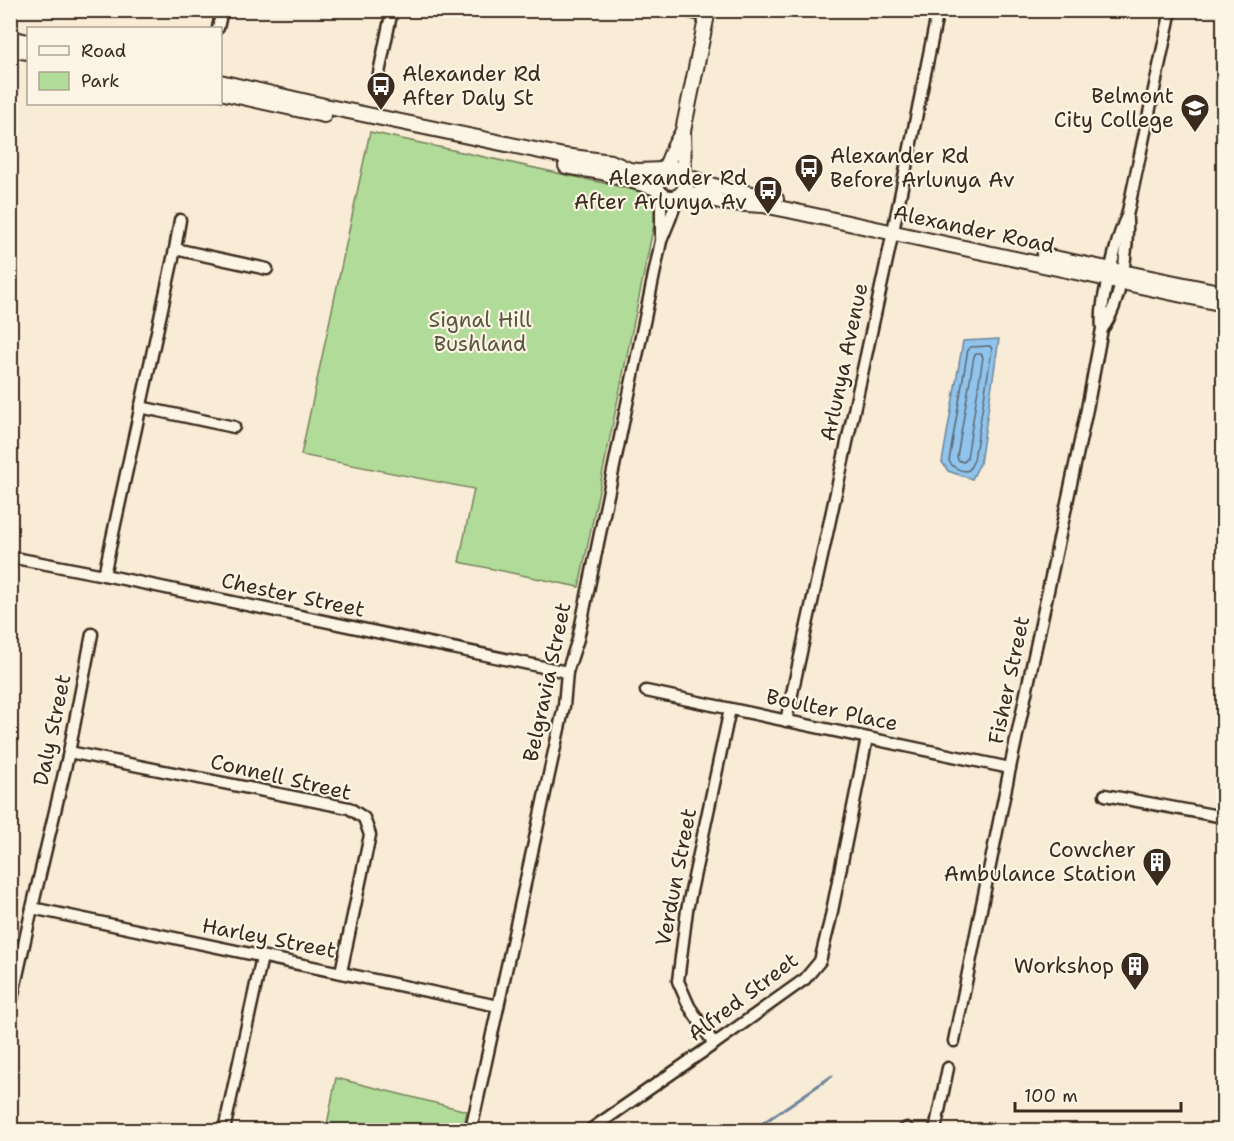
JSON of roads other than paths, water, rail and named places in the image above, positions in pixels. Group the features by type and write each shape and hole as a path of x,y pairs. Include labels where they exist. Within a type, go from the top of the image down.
{"main road":[{"path":"222,92 602,172 659,191 668,198 679,196 686,188 683,131 708,14"},
{"path":"10,38 27,42"},
{"path":"10,49 27,52"},
{"path":"222,82 564,156 611,162 629,170 675,168 684,175"},
{"path":"659,191 657,178 683,131"},
{"name":"Alexander Road","path":"684,175 714,186 1115,276 1224,304"},
{"name":"Alexander Road","path":"679,196 704,194 721,202 763,206 893,228"},
{"name":"Alexander Road","path":"1115,276 1224,293"}],"street":[{"path":"218,27 222,10"},
{"path":"378,78 392,10"},
{"path":"681,10 708,14"},
{"name":"Arlunya Avenue","path":"786,721 938,10"},
{"name":"Fisher Street","path":"954,1041 1010,768 1088,409 1102,328 1110,319 1119,233 1127,216 1171,10"},
{"name":"Belgravia Street","path":"659,191 661,241"},
{"name":"Belgravia Street","path":"471,1131 564,706 567,672 578,639 661,241 679,196"},
{"path":"104,575 180,220"},
{"path":"175,249 267,269"},
{"path":"140,407 234,427"},
{"name":"Chester Street","path":"10,556 567,672"},
{"name":"Daly Street","path":"10,1008 69,752 92,634"},
{"name":"Boulter Place","path":"646,691 1010,768"},
{"name":"Verdun Street","path":"714,1044 689,1006 678,981 687,910 730,709"},
{"name":"Alfred Street","path":"590,1131 805,979 820,961 867,738"},
{"name":"Connell Street","path":"69,752 349,808 364,818 370,835 341,972"},
{"path":"1105,795 1224,817"},
{"name":"Harley Street","path":"32,908 498,1006"},
{"path":"224,1131 262,957"},
{"path":"935,1131 948,1068"}],"water":[{"path":"999,339 980,463 972,479 948,471 942,462 963,341"}],"waterway":[{"path":"753,1130 832,1076"}],"place":[{"name":"Alexander Rd After Daly St","path":"381,112"},
{"name":"Belmont City College","path":"1195,134"},
{"name":"Alexander Rd Before Arlunya Av","path":"809,194"},
{"name":"Alexander Rd After Arlunya Av","path":"768,216"},
{"name":"Cowcher Ambulance Station","path":"1157,888"},
{"name":"Workshop","path":"1135,992"}],"park label":[{"name":"Signal Hill Bushland","path":"480,332"}]}
